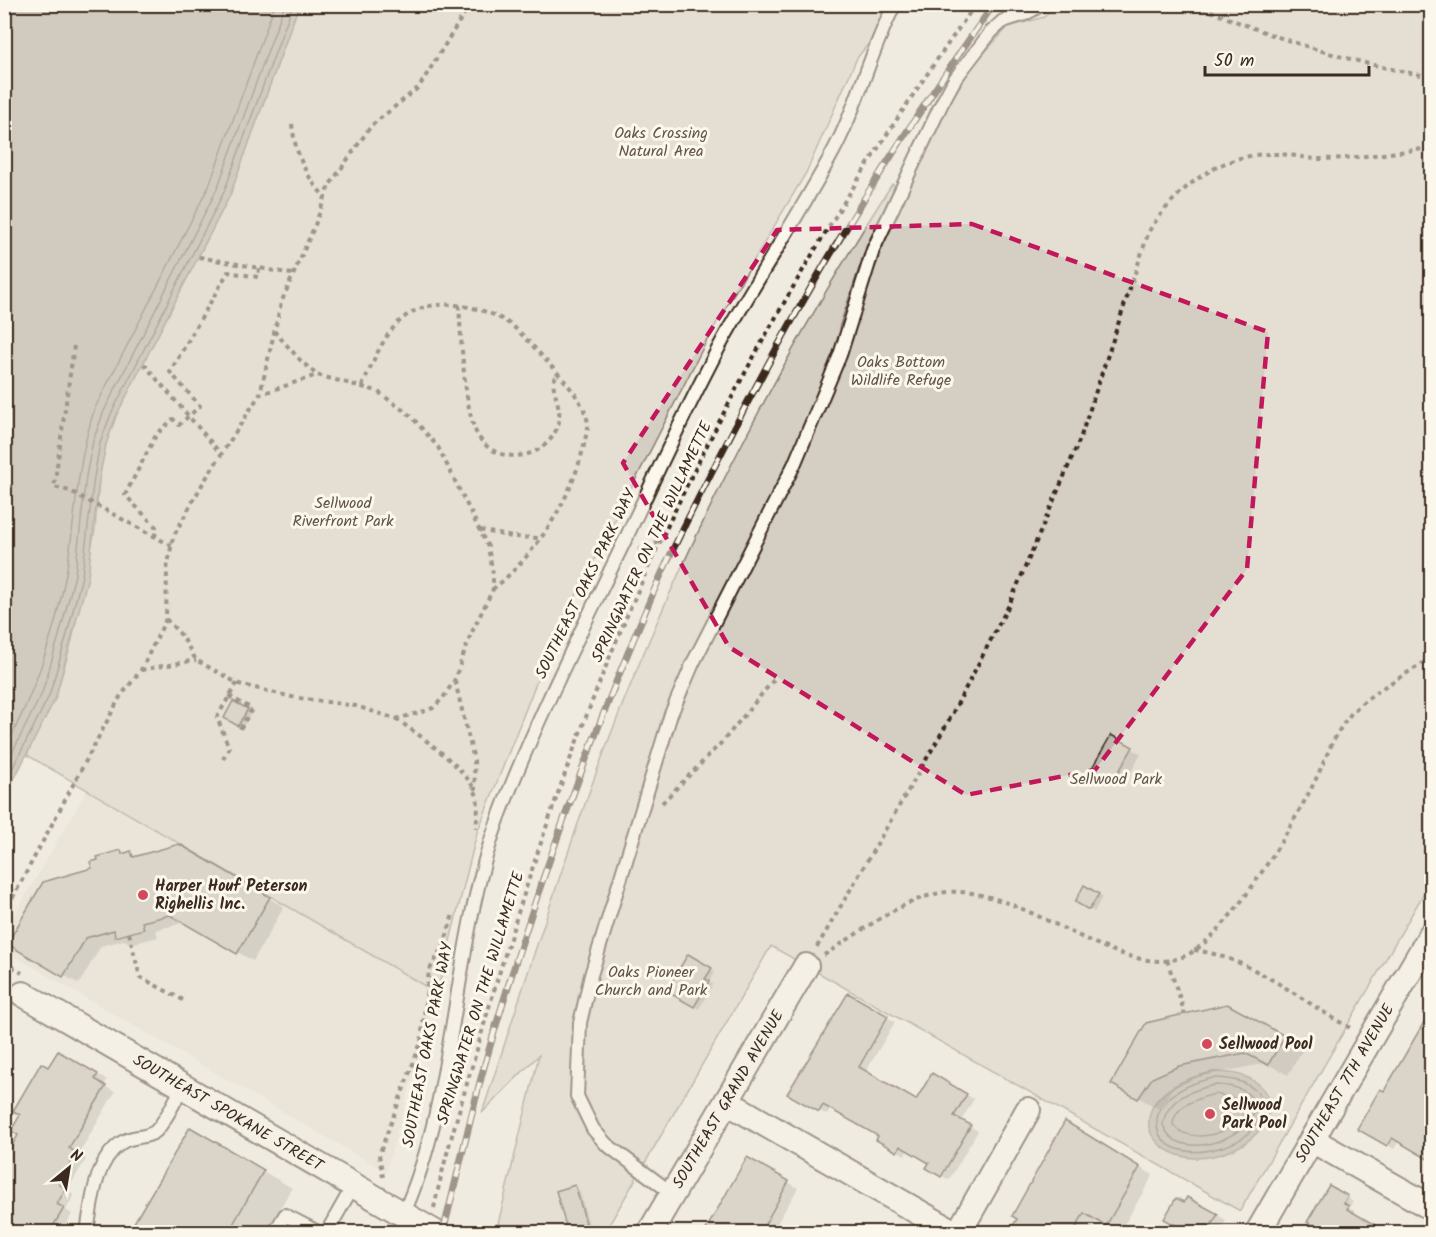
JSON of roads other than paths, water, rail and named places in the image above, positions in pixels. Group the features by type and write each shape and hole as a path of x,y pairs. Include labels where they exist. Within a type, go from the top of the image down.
{"street":[{"name":"SOUTHEAST 7TH AVENUE","path":"1258,1233 1431,933"},
{"name":"SOUTHEAST GRAND AVENUE","path":"650,1233 806,966"},
{"name":"SOUTHEAST SPOKANE STREET","path":"26,986 183,1087 434,1233"},
{"path":"727,1102 953,1233"},
{"path":"959,1233 1029,1110"},
{"path":"1312,1140 1431,1208"}],"lane":[{"name":"SOUTHEAST OAKS PARK WAY","path":"403,1215 415,1186 436,1106 476,889 511,788 573,644 697,390 747,297 847,125 862,89 877,39 895,4"},
{"path":"673,1194 606,1144 593,1130 578,1096 576,1076 582,1014 591,975 636,828 676,704 693,663 794,465 840,355 873,250 940,105 991,32 1004,21 1025,14 1043,4"},
{"path":"87,1233 94,1186 111,1154 121,1143 132,1137 151,1135 158,1129 183,1087"},
{"path":"327,1233 353,1186"},
{"path":"275,1233 285,1215 318,1233"}],"water":[{"path":"5,4 299,5 230,195 116,416 106,444 99,479 88,577 55,699 5,797"},
{"name":"Sellwood Park Pool","path":"1213,1072 1239,1075 1256,1083 1266,1094 1269,1108 1264,1123 1253,1136 1236,1148 1213,1156 1188,1157 1169,1151 1158,1143 1150,1131 1150,1115 1154,1105 1170,1089 1192,1078"}],"railway":[{"path":"443,1232 484,1067 540,887 605,709 661,575 752,394 816,279 884,167 994,4"}],"place":[{"name":"Harper Houf Peterson Righellis Inc.","path":"143,895"},
{"name":"Sellwood Pool","path":"1207,1044"},
{"name":"Sellwood Park Pool","path":"1210,1114"}],"park label":[{"name":"Oaks Crossing Natural Area","path":"661,142"},
{"name":"Oaks Bottom Wildlife Refuge","path":"901,371"},
{"name":"Sellwood Riverfront Park","path":"343,512"},
{"name":"Sellwood Park","path":"1116,779"},
{"name":"Oaks Pioneer Church and Park","path":"651,981"}]}
